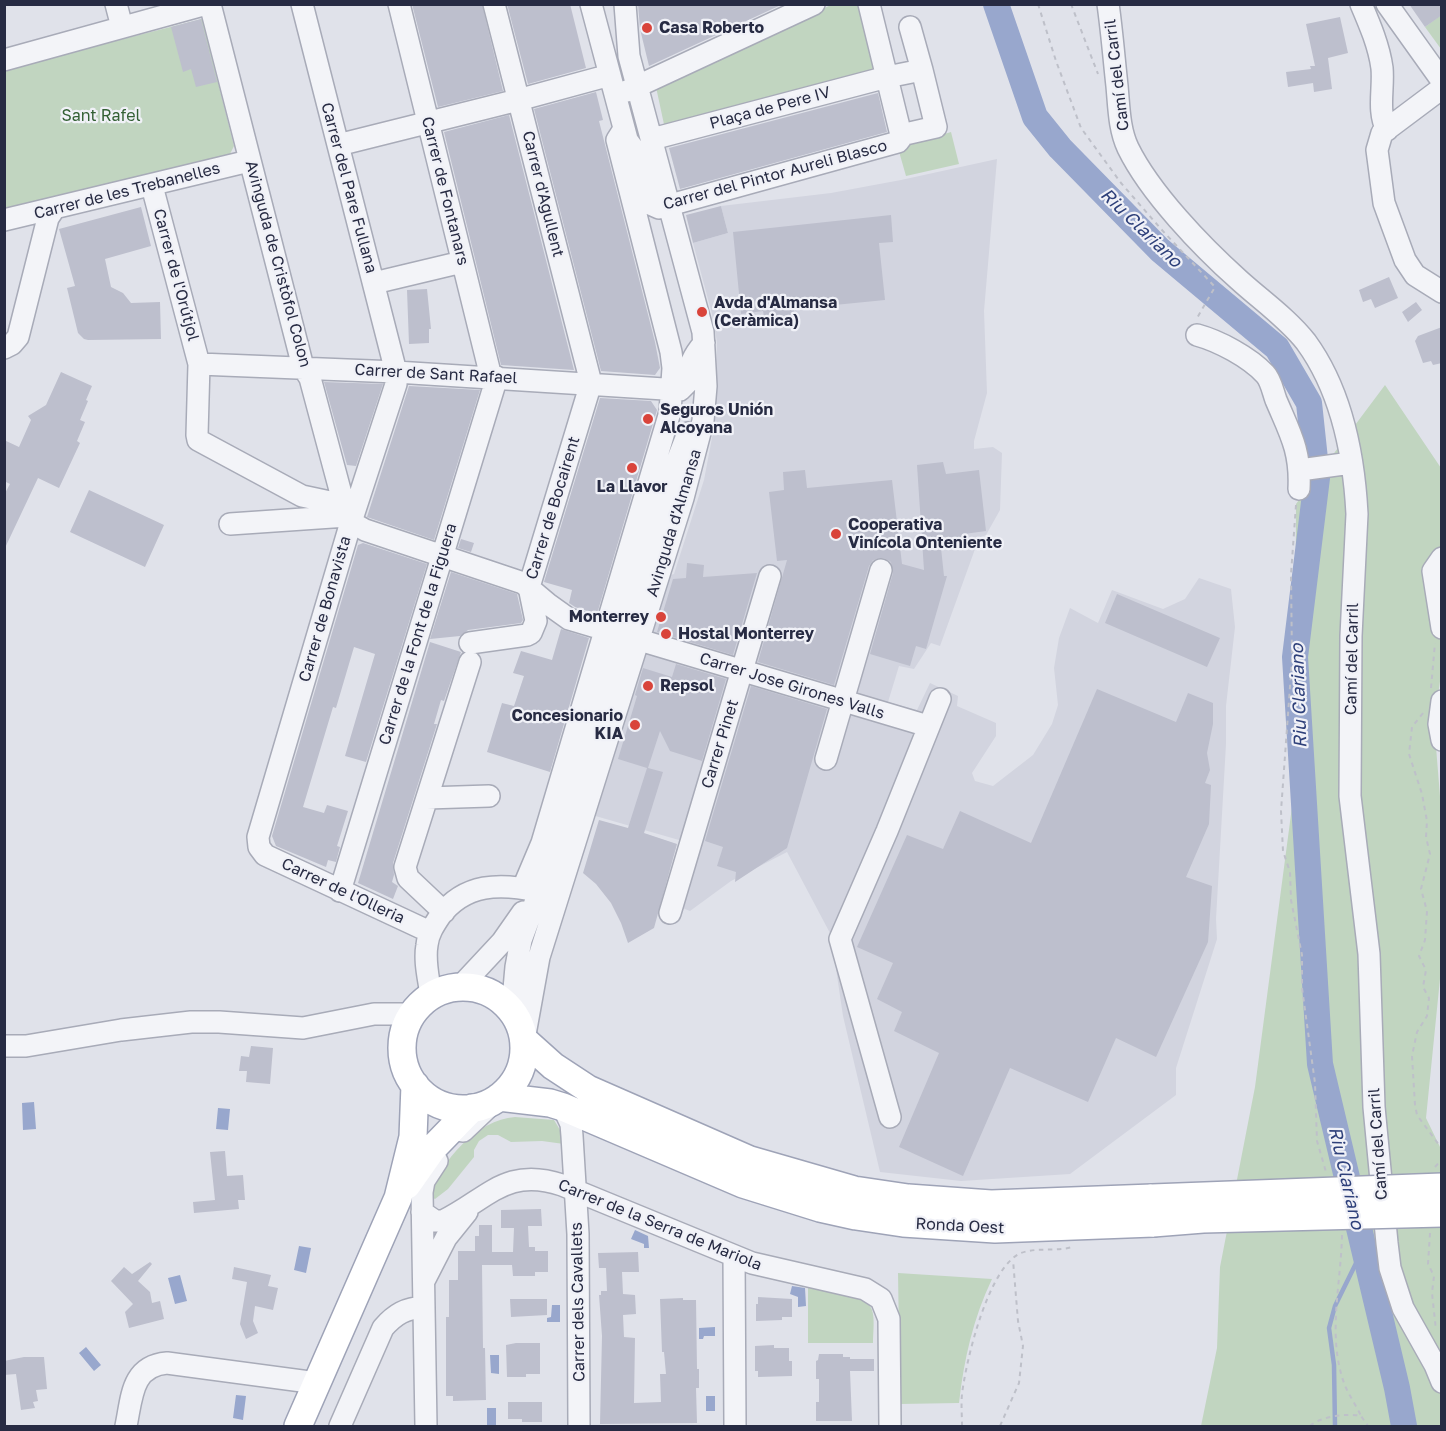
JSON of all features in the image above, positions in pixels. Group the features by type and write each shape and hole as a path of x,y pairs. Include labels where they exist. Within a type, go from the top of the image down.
{"main road":[{"path":"460,987 480,989 498,997 512,1011 520,1024 524,1040 524,1056 511,1086 499,1097 472,1108 456,1108 440,1104 426,1096 407,1072 403,1050 406,1027 422,1005 445,989 460,987"},
{"name":"Ronda Oest","path":"524,1040 553,1066 588,1089 750,1160 854,1190 908,1198 991,1204 1152,1210 1203,1219 1442,1213"},
{"path":"298,1426 398,1198 413,1137 415,1085"},
{"name":"Ronda Oest","path":"499,1097 550,1103 563,1107 743,1184 820,1208 903,1223 995,1229 1152,1210 1442,1187"},
{"path":"398,1198 434,1148 472,1108"}],"street":[{"path":"116,4 122,27"},
{"path":"4,60 209,4"},
{"name":"Avinguda de Cristòfol Colon","path":"209,4 303,367 310,378 347,514"},
{"name":"Carrer del Pare Fullana","path":"302,4 396,372"},
{"name":"Carrer de Fontanars","path":"399,4 462,262 494,377"},
{"name":"Carrer d'Agullent","path":"495,4 591,383"},
{"name":"Avinguda d'Almansa","path":"591,4 626,134 616,140 671,352 676,389 672,491"},
{"name":"Avinguda d'Almansa","path":"612,4 617,48 633,82 652,139 664,207"},
{"name":"Avinguda d'Almansa","path":"460,987 502,942 559,839 622,636 672,491 690,424 695,378 701,357 691,334 664,207 633,82 626,37 625,4"},
{"path":"633,82 814,4"},
{"path":"869,4 900,139"},
{"name":"Camí del Carril","path":"1108,4 1124,137 1135,162 1152,186 1210,253 1287,321 1305,341 1319,362 1339,410 1351,463 1357,514 1351,636 1350,796 1369,954 1374,1107 1386,1244 1390,1268 1404,1308 1442,1382"},
{"path":"1361,4 1380,57 1382,120 1387,130"},
{"path":"1387,4 1442,81"},
{"path":"910,27 922,70"},
{"name":"Plaça de Pere IV","path":"652,139 887,77 922,70"},
{"name":"Carrer del Pintor Aureli Blasco","path":"626,134 635,151 650,204 664,207 936,127 922,70"},
{"path":"338,145 610,75"},
{"path":"1442,88 1382,133 1377,150 1380,184 1399,246 1412,272 1442,292"},
{"name":"Carrer de les Trebanelles","path":"4,220 249,161"},
{"name":"Carrer de l'Orútjol","path":"152,186 199,364 196,435 198,440 302,495 347,514"},
{"path":"4,348 18,337 48,218 54,208"},
{"path":"374,283 462,262"},
{"path":"1197,335 1214,339 1242,356 1266,375 1293,438 1302,476 1351,463"},
{"path":"676,389 689,381 689,367 701,357"},
{"name":"Carrer de Sant Rafael","path":"199,364 494,377 676,389"},
{"name":"Carrer de Bonavista","path":"259,847 258,837 347,514 396,384 396,372"},
{"name":"Carrer de la Font de la Figuera","path":"340,891 494,377"},
{"name":"Carrer de Bocairent","path":"427,798 470,652 527,635 531,633 536,621 529,587 591,383"},
{"name":"Avinguda d'Almansa","path":"524,1040 539,957 622,636 662,444 676,389"},
{"path":"230,524 347,514"},
{"name":"Carrer Jose Girones Valls","path":"347,514 365,530 518,581 569,619 928,726"},
{"path":"1441,620 1433,571 1442,558"},
{"path":"826,759 882,570"},
{"name":"Carrer Pinet","path":"670,913 771,576"},
{"path":"890,1117 840,939 887,831 940,699"},
{"path":"1433,701 1442,740"},
{"path":"444,912 412,882 405,867 427,798 489,796"},
{"name":"Carrer de l'Olleria","path":"259,847 265,855 430,932"},
{"path":"4,1046 26,1046 121,1030 191,1022 303,1028 422,1005 430,932 444,912 465,894 481,888 503,886 533,889"},
{"name":"Avinguda d'Almansa","path":"512,1011 518,952 533,889"},
{"path":"426,1426 422,1212 424,1181 432,1167 457,1137 499,1097"},
{"name":"Carrer dels Cavallets","path":"563,1107 571,1124 578,1234 579,1426"},
{"name":"Carrer de la Serra de Mariola","path":"422,1212 435,1221 443,1221 503,1185 533,1178 554,1182 734,1256 777,1270 854,1286 874,1294 885,1305 889,1319 890,1426"},
{"path":"424,1283 446,1238 482,1196"},
{"path":"734,1256 735,1426"},
{"path":"340,1426 383,1328 400,1313 410,1308 424,1307"},
{"path":"400,1313 411,1329 411,1426"},
{"path":"126,1426 134,1387 143,1372 158,1364 167,1363 317,1383"}],"path":[{"path":"1071,4 1097,73 1106,83 1117,86"},
{"path":"1206,303 1215,287"},
{"path":"1302,476 1292,554 1290,611 1293,632 1290,640 1292,659 1281,811 1283,851 1290,872 1291,900 1302,955 1302,988 1315,1083 1317,1141 1328,1180"},
{"path":"1441,620 1433,701 1412,727 1409,754 1428,821 1426,837 1430,854 1421,889 1427,910 1425,940 1419,956 1426,970 1423,987 1429,998 1427,1016 1417,1032 1412,1056 1415,1105 1417,1115 1442,1149"},
{"path":"1342,1232 1341,1266 1335,1306 1336,1351 1344,1383 1368,1426"},
{"path":"962,1426 962,1396 971,1344 990,1292 1007,1265 1013,1260 1018,1321 1023,1346 1019,1383 1000,1426"},
{"path":"1428,1264 1434,1276 1432,1304 1437,1337"},
{"path":"1310,1426 1323,1419 1349,1413 1361,1416"}],"shaded area":[{"path":"997,159 984,311 987,393 974,441 974,449 993,447 1002,453 1000,510 986,535 979,538 940,646 931,643 914,669 899,666 888,702 917,710 930,683 958,696 957,706 996,723 996,736 972,773 975,781 993,786 1033,755 1052,724 1058,705 1054,668 1059,638 1070,608 1098,623 1112,590 1163,609 1185,599 1199,578 1231,589 1235,627 1226,706 1217,939 1176,1068 1176,1095 1070,1174 961,1181 880,1172 843,1016 831,935 787,852 731,881 690,911 667,902 686,842 592,815 668,576 674,574 704,480 715,422 717,342 693,243 728,233 721,206 831,193"}],"green space":[{"path":"831,5 858,5 863,12 877,70 665,129 656,87"},
{"path":"1441,15 1441,49 1425,27"},
{"name":"Sant Rafel","path":"202,19 234,146 230,154 5,212 5,69"},
{"path":"951,132 959,164 906,176 898,148"},
{"path":"1385,385 1441,468 1442,668 1434,722 1442,821 1442,959 1426,1118 1441,1149 1441,1426 1201,1426 1217,1348 1220,1267 1255,1087 1295,784 1296,504"},
{"path":"515,1117 554,1120 563,1135 564,1144 542,1141 511,1142 498,1135 488,1135 479,1141 474,1150 474,1157 448,1189 435,1199 430,1196 443,1169 462,1144 487,1126"},
{"path":"898,1273 992,1279 970,1339 959,1403 900,1404"},
{"path":"808,1286 854,1296 868,1304 873,1317 873,1343 808,1343"}],"water":[{"path":"34,1102 36,1129 23,1130 22,1103"},
{"path":"218,1108 230,1109 228,1130 216,1129"},
{"path":"635,1230 648,1236 649,1248 644,1248 644,1244 631,1239"},
{"path":"299,1246 311,1248 306,1273 294,1270"},
{"path":"180,1275 187,1301 175,1304 168,1278"},
{"path":"792,1286 805,1288 806,1306 798,1307 798,1297 790,1294"},
{"path":"552,1305 560,1305 560,1322 547,1322 547,1318 551,1317"},
{"path":"715,1327 715,1336 704,1336 703,1339 699,1339 699,1328"},
{"path":"86,1347 101,1365 94,1371 79,1353"},
{"path":"490,1355 499,1355 499,1374 491,1373"},
{"path":"236,1395 246,1396 243,1420 233,1418"},
{"path":"706,1396 715,1396 715,1411 706,1411"},
{"path":"487,1408 496,1408 496,1426 487,1426"}],"building":[{"path":"412,4 482,4 503,91 438,107"},
{"path":"507,4 570,4 586,68 528,84"},
{"path":"638,4 783,4 649,66 640,29"},
{"path":"1409,4 1442,4 1442,15 1425,27"},
{"path":"1340,17 1348,53 1328,58 1332,89 1314,92 1313,83 1288,87 1286,72 1311,69 1310,66 1315,66 1306,24"},
{"path":"201,19 217,82 196,87 191,69 183,72 171,27"},
{"path":"596,92 603,120 599,121 655,342 660,368 655,375 601,371 534,109"},
{"path":"878,93 887,132 680,189 669,148"},
{"path":"509,115 574,370 501,365 444,132"},
{"path":"721,206 728,233 693,243 686,215"},
{"path":"141,207 151,246 105,259 111,287 123,293 131,303 160,302 161,339 84,339 78,333 67,288 75,286 59,229"},
{"path":"891,215 893,242 879,243 885,300 794,309 794,318 765,321 763,311 741,314 733,232"},
{"path":"1389,277 1398,298 1375,308 1371,299 1363,302 1359,290"},
{"path":"427,289 431,329 429,329 429,343 409,344 407,290"},
{"path":"1416,302 1422,310 1408,322 1402,312"},
{"path":"1442,327 1442,363 1433,365 1431,361 1423,363 1415,341 1418,336"},
{"path":"61,372 92,386 80,420 85,422 77,441 80,443 59,488 38,478 4,550 4,495 10,484 4,481 4,440 19,447 31,420 28,416 46,405"},
{"path":"324,382 383,384 356,466 347,465"},
{"path":"409,386 480,390 434,540 367,517"},
{"path":"600,398 651,401 657,410 597,614 569,603 572,590 544,582"},
{"path":"943,462 946,474 979,470 986,531 964,534 965,546 941,548 944,576 947,576 926,649 916,646 910,666 870,654 893,573 891,562 884,558 873,560 869,566 834,685 758,662 787,560 777,561 769,492 784,490 783,472 805,470 807,488 892,480 902,564 924,570 917,465"},
{"path":"89,490 164,525 145,567 70,532"},
{"path":"461,539 474,543 471,552 458,548"},
{"path":"363,543 427,564 366,762 345,756 375,654 354,647 336,708 333,707 303,807 324,813 327,805 348,811 337,846 340,847 336,862 328,860 326,867 276,846 272,836 358,545"},
{"path":"687,563 704,565 703,577 757,573 733,655 657,632 673,579 686,578"},
{"path":"451,572 517,594 523,620 521,623 468,630 460,636 430,639"},
{"path":"1117,594 1220,638 1207,667 1105,623"},
{"path":"561,629 589,638 550,772 487,752 502,703 514,706 524,676 513,673 521,651 552,660"},
{"path":"430,642 461,652 444,701 441,700 434,724 437,724 393,863 392,882 398,886 393,899 358,883"},
{"path":"676,664 726,679 702,761 670,751 660,731 648,768 663,772 644,833 677,844 654,928 628,943 611,903 596,884 583,873 599,820 628,828 647,768 618,759 643,668 672,677"},
{"path":"751,686 827,709 787,848 735,882 736,872 717,866 723,847 705,841"},
{"path":"1097,689 1176,722 1188,693 1213,703 1213,724 1207,753 1210,770 1205,783 1211,785 1209,824 1186,877 1212,886 1208,942 1156,1057 1116,1038 1088,1102 1010,1068 963,1176 899,1147 939,1053 894,1031 902,1012 877,999 893,963 857,947 907,835 943,849 960,811 1031,843"},
{"path":"251,1046 273,1048 270,1084 246,1082 247,1071 239,1071 241,1056 249,1057"},
{"path":"225,1151 227,1176 243,1175 245,1200 238,1200 239,1209 194,1213 193,1202 215,1200 210,1152"},
{"path":"541,1209 542,1226 528,1226 529,1247 535,1247 535,1251 548,1251 548,1272 535,1272 535,1276 513,1276 512,1265 482,1265 486,1400 453,1401 453,1396 446,1396 446,1317 449,1317 449,1280 458,1280 458,1251 475,1251 475,1236 479,1236 479,1225 492,1225 492,1252 513,1252 514,1228 501,1228 501,1210"},
{"path":"638,1252 639,1272 622,1272 623,1294 635,1295 636,1314 623,1315 624,1337 635,1338 634,1403 661,1402 660,1374 666,1374 664,1352 662,1352 660,1299 696,1300 697,1369 699,1369 699,1388 696,1388 697,1423 600,1424 602,1336 599,1295 601,1291 607,1291 606,1268 599,1268 598,1253"},
{"path":"150,1262 152,1264 138,1281 150,1292 152,1303 160,1301 164,1319 129,1328 125,1312 133,1304 111,1281 124,1267 132,1274"},
{"path":"234,1267 271,1275 268,1286 278,1288 273,1310 255,1306 253,1321 258,1333 246,1339 240,1324 247,1282 232,1279"},
{"path":"758,1297 792,1299 792,1317 782,1317 782,1320 756,1321"},
{"path":"510,1299 547,1299 547,1315 511,1317"},
{"path":"540,1343 540,1374 507,1377 506,1345"},
{"path":"774,1345 774,1348 789,1348 792,1376 758,1377 758,1371 755,1371 755,1346"},
{"path":"819,1354 843,1354 843,1357 850,1357 850,1359 874,1359 874,1371 850,1371 852,1421 816,1421 819,1379 816,1379 816,1361"},
{"path":"24,1357 44,1357 47,1389 36,1390 38,1401 33,1402 35,1408 21,1410 16,1374 4,1375 4,1361"},
{"path":"508,1402 542,1402 542,1422 508,1419"}],"waterway":[{"name":"Riu Clariano","path":"996,4 1035,117 1060,148 1160,250 1277,348 1309,403 1317,478 1295,657 1320,1064 1404,1426"},
{"path":"1335,1426 1334,1365 1329,1328 1335,1306 1364,1247"}],"place":[{"name":"Casa Roberto","path":"647,28"},
{"name":"Avda d'Almansa (Ceràmica)","path":"702,312"},
{"name":"Seguros Unión Alcoyana","path":"648,419"},
{"name":"La Llavor","path":"632,468"},
{"name":"Cooperativa Vinícola Onteniente","path":"836,534"},
{"name":"Monterrey","path":"661,617"},
{"name":"Hostal Monterrey","path":"666,634"},
{"name":"Repsol","path":"648,686"},
{"name":"Concesionario KIA","path":"635,725"}]}
